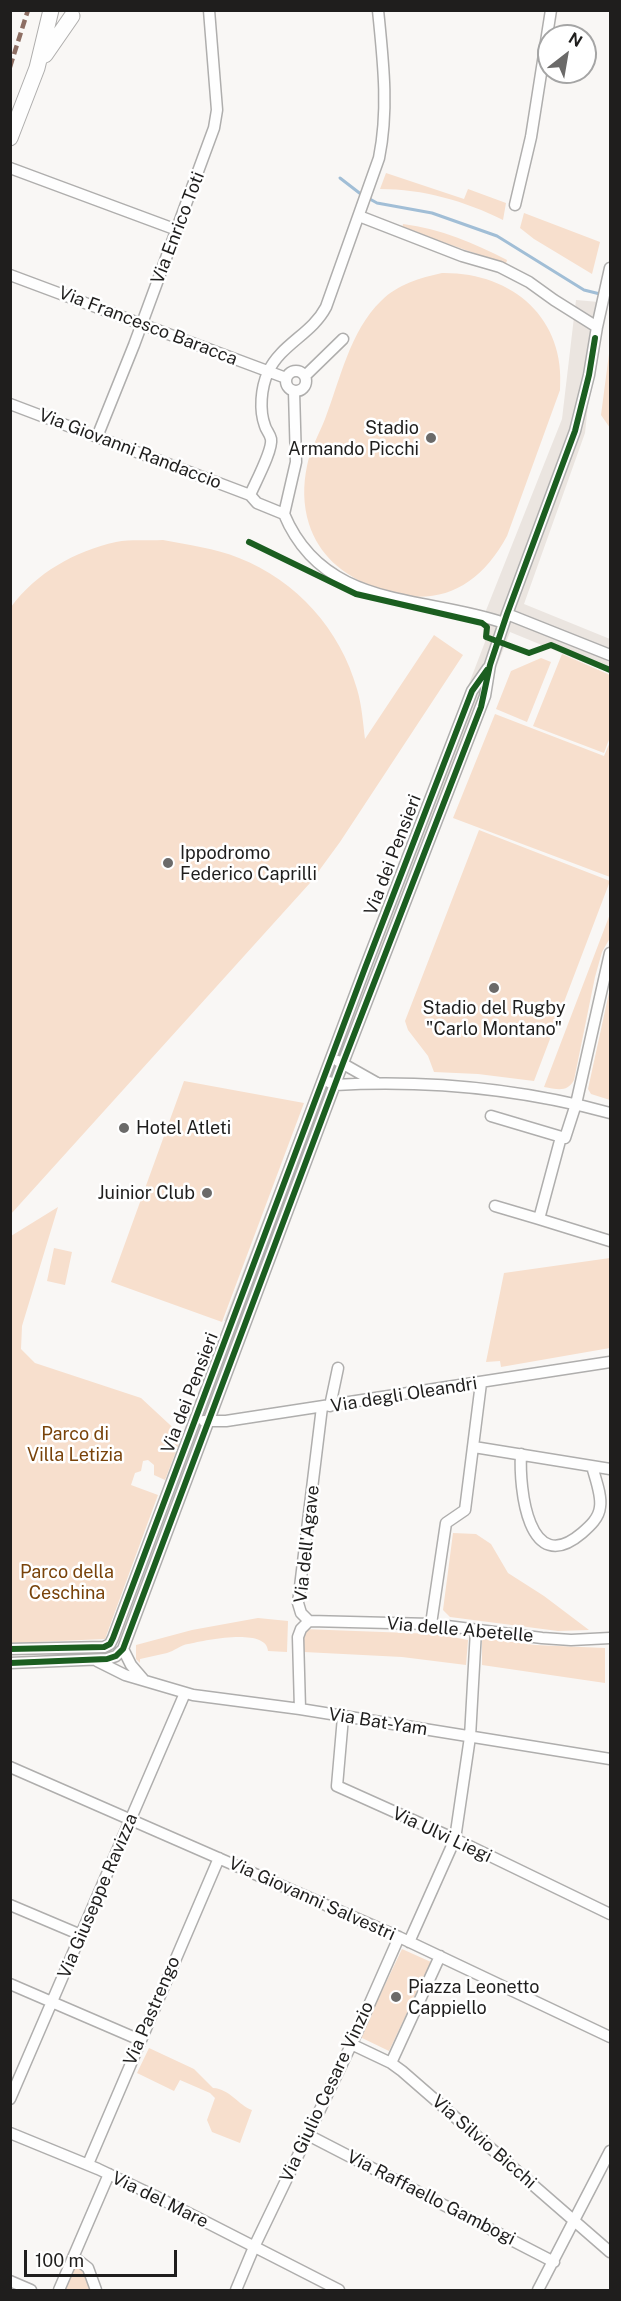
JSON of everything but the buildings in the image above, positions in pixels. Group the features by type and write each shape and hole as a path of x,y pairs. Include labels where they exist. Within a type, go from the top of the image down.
{"main road":[{"path":"10,138 37,68 51,10"},
{"path":"56,10 64,16 76,13"},
{"path":"37,68 76,13"}],"street":[{"name":"Via Enrico Toti","path":"97,437 208,150 216,120 209,10"},
{"path":"250,495 271,440 264,425 262,411 262,391 268,371 287,347 320,319 371,184 383,138 385,108 378,10"},
{"path":"515,205 531,137 551,10"},
{"path":"10,168 177,230"},
{"path":"361,211 462,256 500,267 529,282 597,327"},
{"name":"Via dei Pensieri","path":"123,1649 343,1063 481,707 490,665 505,619 575,431 589,375 610,268"},
{"name":"Via Francesco Baracca","path":"10,274 286,378"},
{"path":"305,376 343,339"},
{"path":"296,371 305,376 306,383 303,389 294,391 286,385 286,378 290,373 296,371"},
{"path":"294,391 293,424 296,462 284,514 291,531 300,544 321,565 343,581 380,596 492,619 505,619 610,655"},
{"name":"Via Giovanni Randaccio","path":"10,404 250,495 257,503 284,514"},
{"name":"Via dei Pensieri","path":"10,1649 104,1647 110,1644 472,691 490,665"},
{"path":"491,1116 565,1138 576,1104 610,953"},
{"path":"332,1059 377,1083"},
{"path":"323,1080 335,1085 377,1083 482,1088 576,1104 610,1113"},
{"path":"539,1219 561,1137"},
{"path":"495,1206 610,1240"},
{"name":"Via degli Oleandri","path":"196,1421 226,1421 326,1407 610,1362"},
{"name":"Via dell'Agave","path":"300,1709 298,1637 300,1629 309,1621 302,1613 298,1603 326,1407 338,1368"},
{"path":"432,1624 446,1523 465,1510 481,1383"},
{"path":"474,1447 610,1469"},
{"path":"521,1454 521,1482 527,1519 536,1534 552,1545 566,1544 575,1539 599,1513 600,1499 592,1466"},
{"name":"Via delle Abetelle","path":"309,1621 432,1624 571,1640 610,1638"},
{"name":"Via Giulio Cesare Vinzio","path":"236,2290 254,2247 351,2044 454,1839 470,1737 476,1630"},
{"path":"10,1663 95,1660 111,1658 123,1649 131,1665 146,1682"},
{"name":"Via Bat-Yam","path":"95,1660 125,1675 185,1693 300,1709 610,1759"},
{"name":"Via Giuseppe Ravizza","path":"10,2099 185,1693"},
{"name":"Via Ulvi Liegi","path":"343,1717 337,1786 610,1914"},
{"name":"Via Giovanni Salvestri","path":"10,1767 440,1956 610,2037"},
{"name":"Via Pastrengo","path":"88,2164 219,1858"},
{"path":"10,1905 81,1935"},
{"path":"391,2063 440,1956"},
{"path":"10,1984 140,2040"},
{"name":"Via Silvio Bicchi","path":"351,2044 391,2063 576,2220 610,2252"},
{"name":"Via del Mare","path":"10,2133 109,2174 339,2290"},
{"name":"Via Raffaello Gambogi","path":"308,2134 554,2262"},
{"path":"538,2290 610,2151"},
{"path":"59,2290 109,2174"},
{"path":"74,2258 88,2268 96,2290"},
{"path":"10,2281 31,2290"}],"shaded area":[{"path":"576,300 599,302 585,433 524,604 610,639 610,673 510,632 240,1327 224,1321 485,642 483,618 562,419"}],"green space":[{"path":"386,173 464,199 468,189 506,203 503,220 443,197 412,191 380,189"},
{"path":"524,213 600,242 592,274 520,228"},
{"path":"403,224 431,229 457,238 507,260 506,264 402,228"},
{"name":"Stadio Armando Picchi","path":"442,273 467,275 491,281 512,291 530,304 544,321 554,341 560,364 560,390 507,536 495,555 466,583 432,596 413,597 393,593 360,581 350,576 325,554 313,535 307,517 304,495 305,480 310,454 347,357 370,313 388,295 402,286"},
{"path":"610,346 610,428 601,415"},
{"name":"Ippodromo Federico Caprilli","path":"163,540 211,549 239,558 280,580 297,594 313,610 340,646 357,689 365,739 434,635 463,655 340,842 310,883 11,1214 11,607 44,574 86,551 122,541"},
{"path":"562,654 610,675 610,737 604,753 533,726"},
{"path":"541,658 551,662 527,722 496,709 511,671"},
{"path":"495,714 604,756 610,742 610,877 453,818"},
{"name":"Stadio del Rugby \"Carlo Montano\"","path":"479,830 610,881 534,1081 478,1074 434,1072 428,1056 408,1030 405,1021"},
{"path":"610,914 610,938 602,952 595,977 574,1080 565,1088 544,1087"},
{"path":"610,988 610,1100 591,1094 588,1089"},
{"name":"Juinior Club","path":"184,1081 304,1103 222,1322 111,1282"},
{"path":"58,1207 22,1326 21,1349 35,1363 141,1398 182,1436 165,1480 154,1475 154,1465 148,1460 143,1461 141,1471 135,1473 131,1485 158,1495 105,1639 11,1643 11,1236"},
{"path":"54,1248 72,1252 65,1285 47,1281"},
{"path":"610,1258 610,1348 501,1367 500,1361 486,1362 504,1273"},
{"path":"453,1533 476,1534 491,1544 508,1573 544,1596 589,1630 558,1631 450,1617 443,1610"},
{"path":"258,1618 288,1621 287,1652 268,1651 265,1644 257,1639 234,1637 185,1645 167,1653 140,1659 140,1663 136,1659 136,1645 192,1630"},
{"path":"302,1629 436,1634 468,1640 466,1665 402,1657 304,1652"},
{"path":"482,1638 535,1645 605,1648 605,1683 482,1665"},
{"path":"402,1949 431,1962 389,2051 360,2037"},
{"path":"149,2048 194,2069 213,2088 224,2091 252,2110 240,2143 212,2132 207,2120 215,2098 210,2093 180,2080 174,2091 137,2073"},
{"path":"74,2264 87,2273 91,2290 63,2290"}],"waterway":[{"path":"340,178 362,195"},
{"path":"368,198 377,203 432,213 497,236 584,290 600,294"}],"marked path":[{"path":"10,67 28,10"}],"cycle path":[{"path":"10,1663 107,1659 116,1656 123,1649 343,1063 481,707 490,665 507,614 575,431 589,375 595,338"},
{"path":"249,542 356,594 482,623 487,627 486,637 529,653 551,645 610,670"},
{"path":"10,1649 104,1647 110,1644 113,1638 365,968 472,691 487,670"}],"place":[{"name":"Stadio Armando Picchi","path":"431,438"},
{"name":"Ippodromo Federico Caprilli","path":"168,863"},
{"name":"Stadio del Rugby \"Carlo Montano\"","path":"494,988"},
{"name":"Hotel Atleti","path":"124,1128"},
{"name":"Juinior Club","path":"207,1193"},
{"name":"Piazza Leonetto Cappiello","path":"396,1997"}],"park label":[{"name":"Parco di Villa Letizia","path":"75,1444"},
{"name":"Parco della Ceschina","path":"67,1582"}]}
